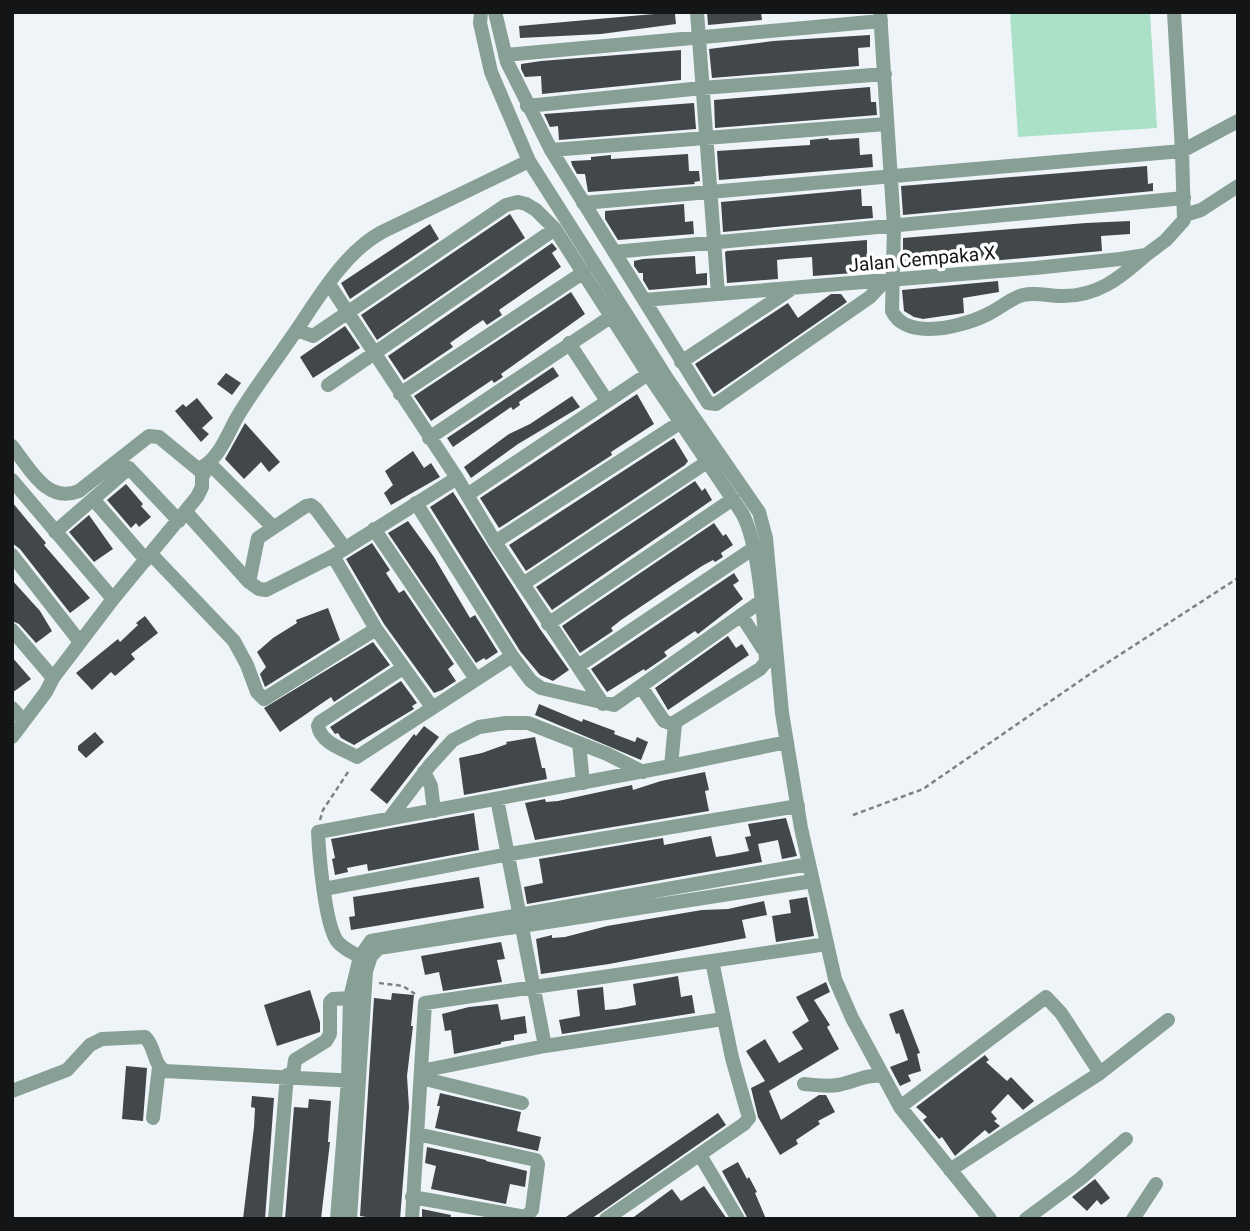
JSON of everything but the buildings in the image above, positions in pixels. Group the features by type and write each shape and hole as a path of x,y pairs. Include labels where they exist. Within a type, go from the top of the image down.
{"street":[{"path":"495,12 505,55 527,106 551,150 709,404 716,404 870,297 888,281"},
{"path":"697,12 718,294"},
{"path":"505,55 699,38 881,16 894,226 888,281 892,311 895,318 906,326 924,330 972,321 1021,295 1031,293 1078,296 1094,292 1111,284 1176,230 1184,220 1174,12"},
{"path":"477,16 491,72 529,162 636,342 759,512 766,538 766,662 760,669 675,724 664,721 641,687"},
{"path":"527,106 702,88 885,74"},
{"path":"583,203 1182,151 1238,121"},
{"path":"551,150 886,124"},
{"path":"12,737 113,599 183,517 197,497 206,468 240,412 329,284 353,255 371,237 529,162"},
{"path":"1185,215 1201,210 1238,186"},
{"path":"614,252 1184,198"},
{"path":"297,330 313,335 506,205 518,202 526,204 555,229 612,316 636,342 648,374 746,520 754,548 760,602 768,623 809,864 835,978 852,1018 900,1107 990,1219"},
{"path":"328,385 555,229"},
{"name":"Jalan Cempaka X","path":"644,300 1035,268 1146,255"},
{"path":"400,394 584,272"},
{"path":"329,284 457,478 548,624 603,704"},
{"path":"681,362 792,289"},
{"path":"429,438 612,316"},
{"path":"569,344 607,401"},
{"path":"467,495 648,374"},
{"path":"495,542 681,422"},
{"path":"14,453 51,492 60,495 79,491 147,437 155,435 206,468 273,527"},
{"path":"523,584 707,462"},
{"path":"112,464 122,463 129,468 249,582 266,590 339,552 457,478"},
{"path":"55,532 129,468"},
{"path":"12,480 113,599"},
{"path":"93,499 234,641 247,664 257,692 264,699 376,629"},
{"path":"548,624 733,499"},
{"path":"415,503 512,656 531,681 541,688 616,705 760,602"},
{"path":"249,582 256,541 273,527 312,505 339,552 376,629 432,707"},
{"path":"746,520 759,512"},
{"path":"374,528 476,679"},
{"path":"578,666 754,548"},
{"path":"12,555 80,642"},
{"path":"741,615 766,653"},
{"path":"12,631 53,678"},
{"path":"403,668 318,726 319,734 357,757 512,656"},
{"path":"12,708 24,721"},
{"path":"389,819 424,772 453,740 479,727 528,723 643,772"},
{"path":"671,766 675,724"},
{"path":"360,957 343,948 336,940 324,889 318,832 643,772 787,742"},
{"path":"579,743 583,783"},
{"path":"424,772 430,786 434,811"},
{"path":"497,799 510,854 545,1046"},
{"path":"324,889 510,854 798,806"},
{"path":"337,1219 365,983 371,956 379,948 809,864"},
{"path":"351,1219 353,1080 350,998 360,957 370,941 813,881"},
{"path":"412,1219 425,1003 827,944"},
{"path":"606,1219 744,1125 749,1118 723,1019 712,961"},
{"path":"900,1107 1046,997 1061,1013 1100,1073"},
{"path":"275,1219 290,1075 295,1060 326,1041 330,1034 330,1002 333,999 350,998"},
{"path":"421,1074 545,1046 723,1019"},
{"path":"950,1170 1100,1073 1168,1020"},
{"path":"12,1091 67,1070 90,1045 111,1037 145,1037 152,1043 159,1067 153,1118"},
{"path":"159,1067 165,1071 353,1080"},
{"path":"421,1074 522,1103"},
{"path":"804,1084 828,1086 870,1074 883,1076"},
{"path":"412,1197 526,1217 532,1210 538,1164 531,1159 417,1134"},
{"path":"1026,1219 1080,1179 1126,1139"},
{"path":"700,1155 738,1219"},
{"path":"1133,1219 1156,1184"}],"path":[{"path":"853,815 923,789 1090,674 1238,578"},
{"path":"318,832 323,810 357,757"},
{"path":"365,983 403,986 425,1003"}],"green space":[{"path":"1010,12 1150,12 1157,128 1018,137"}]}
